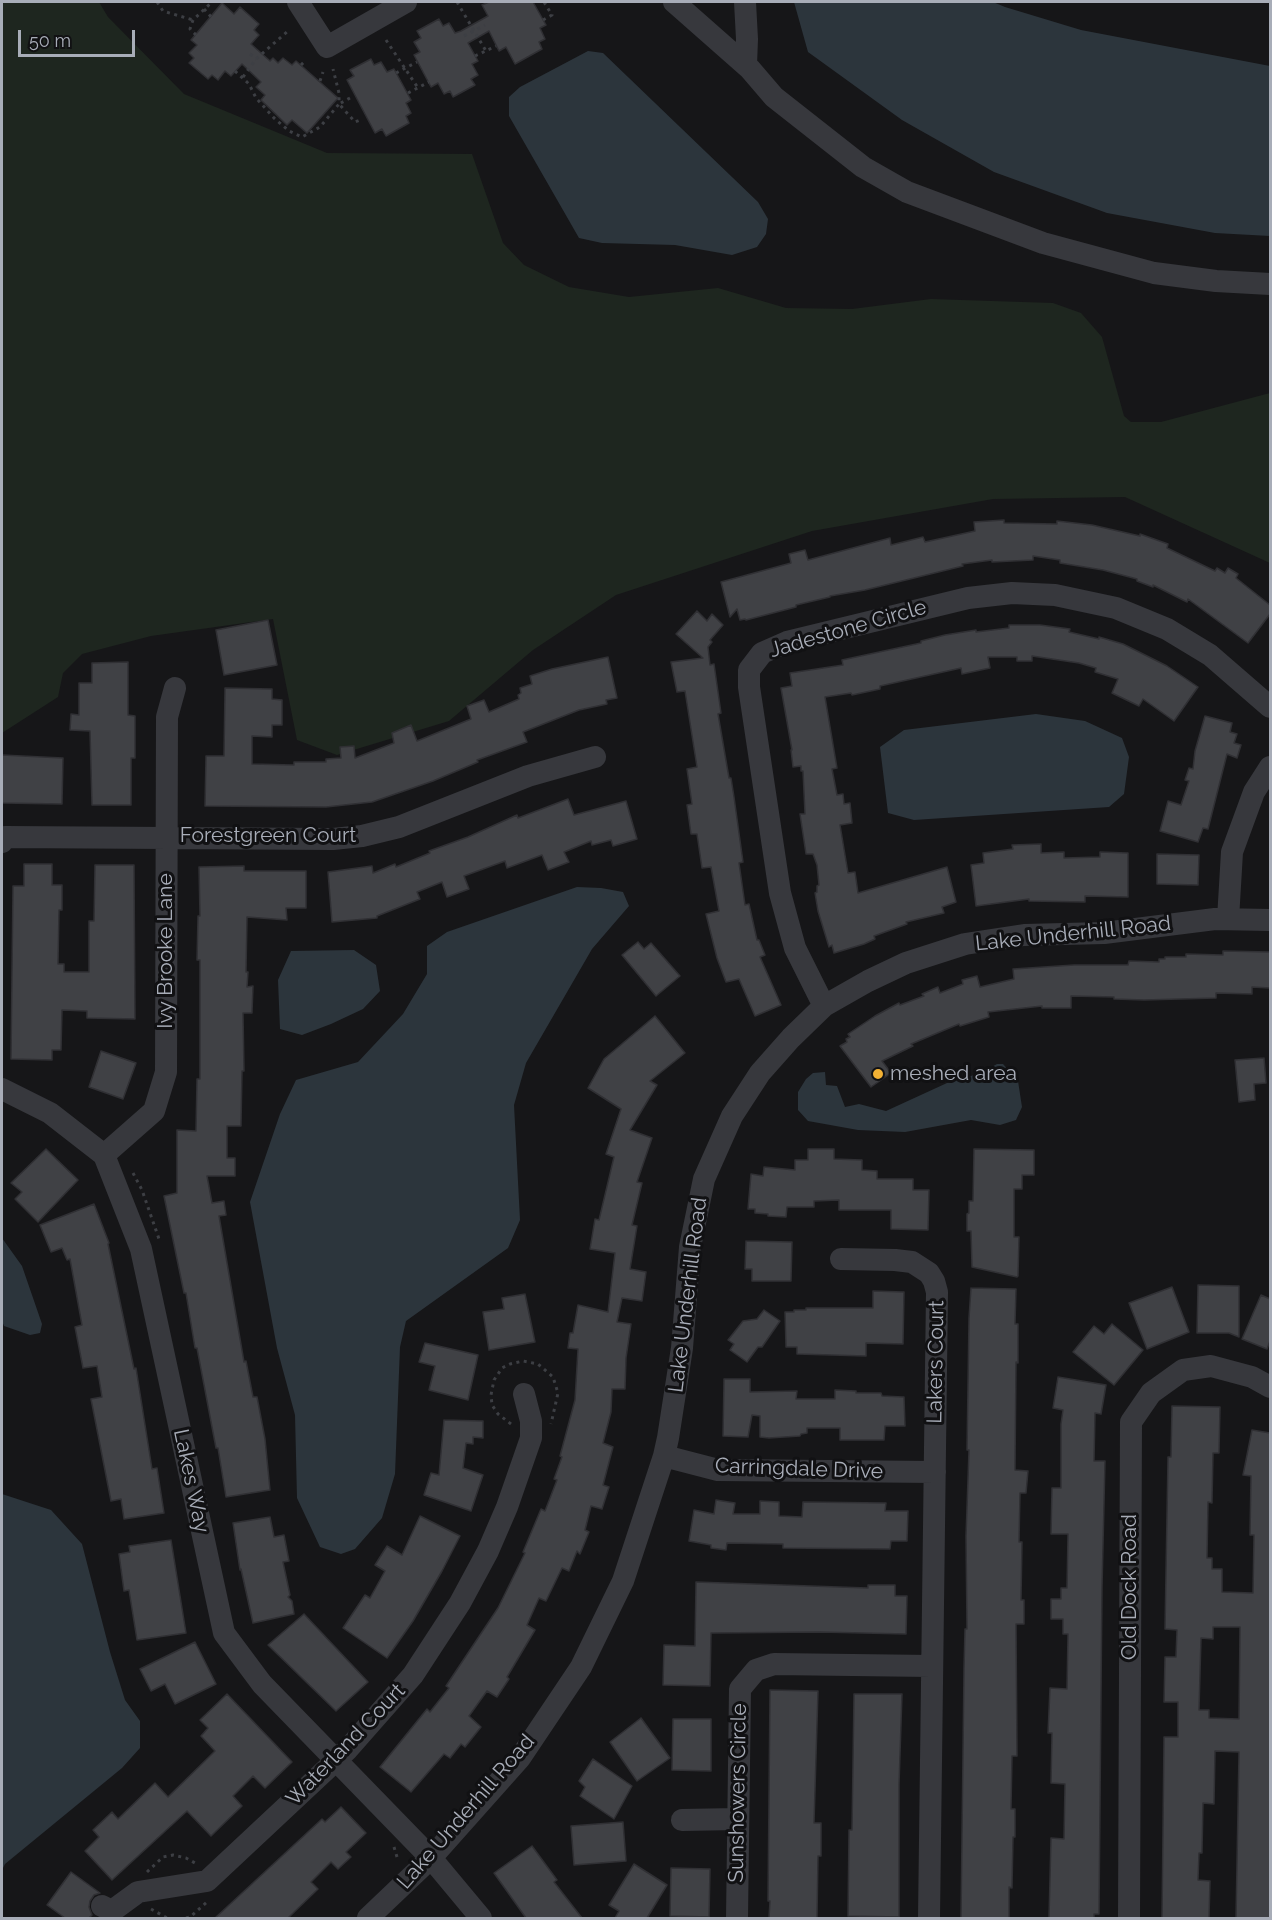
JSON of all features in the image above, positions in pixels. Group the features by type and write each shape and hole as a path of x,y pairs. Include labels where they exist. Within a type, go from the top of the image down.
{"street":[{"path":"298,2 327,46 406,2"},
{"path":"674,2 746,65 774,97 863,167 907,192 1043,243 1154,273 1216,282 1270,284"},
{"path":"745,2 746,65"},
{"name":"Jadestone Circle","path":"824,1006 795,948 780,893 749,687 749,670 762,653 787,642 968,598 1012,593 1055,595 1109,606 1140,616 1167,629 1210,655 1270,707"},
{"name":"Ivy Brooke Lane","path":"104,1155 154,1111 166,1072 167,717 175,688"},
{"name":"Forestgreen Court","path":"2,842 5,837 333,838 373,834 414,821 528,776 595,757"},
{"path":"1228,919 1232,852 1254,792 1270,767"},
{"name":"Lake Underhill Road","path":"368,1918 431,1858 519,1758 581,1667 623,1581 664,1456 682,1348 690,1247 704,1179 722,1134 751,1086 790,1038 824,1006 868,981 906,963 965,944 1017,935 1104,933 1228,919 1270,920"},
{"path":"2,1089 50,1113 104,1155"},
{"name":"Lakes Way","path":"104,1155 141,1249 224,1633 262,1684 431,1858 481,1918"},
{"name":"Lakers Court","path":"841,1259 912,1262 929,1273 934,1281 937,1292 934,1472"},
{"name":"Old Dock Road","path":"1129,1918 1131,1422 1151,1393 1183,1370 1211,1366 1252,1377 1270,1387"},
{"name":"Waterland Court","path":"143,1892 207,1881 337,1761 420,1666 460,1603 488,1551 511,1498 531,1438 531,1421 524,1394"},
{"name":"Carringdale Drive","path":"664,1456 718,1470 934,1472"},
{"path":"929,1918 931,1666 935,1589 934,1472"},
{"name":"Sunshowers Circle","path":"737,1918 740,1689 756,1670 774,1664 931,1666"},
{"path":"681,1820 737,1820"},
{"path":"102,1906 112,1911 138,1892 143,1892"}],"path":[{"path":"157,2 163,12 194,20"},
{"path":"196,35 190,29 194,20 212,2"},
{"path":"457,2 486,51"},
{"path":"543,20 552,15 544,2"},
{"path":"204,9 212,18"},
{"path":"464,36 485,25"},
{"path":"243,77 256,59 288,31"},
{"path":"386,40 418,88"},
{"path":"475,56 496,46"},
{"path":"250,54 256,59"},
{"path":"301,65 306,60"},
{"path":"396,73 417,62"},
{"path":"333,69 339,93 339,104 355,122 360,120"},
{"path":"235,71 243,77 265,108 283,126 298,136 305,136 320,127 339,104 350,98"},
{"path":"320,81 323,72"},
{"path":"408,93 429,82"},
{"path":"129,1167 142,1190 156,1226 161,1250"},
{"path":"394,1846 397,1857"},
{"path":"167,1918 151,1910 145,1903 143,1881 147,1871 163,1857 173,1855 204,1864"},
{"path":"186,1918 211,1898"}],"shaded area":[{"path":"2,2 99,2 108,17 184,94 327,153 472,154 503,243 524,265 569,287 629,297 718,288 786,308 852,309 931,299 1053,303 1081,313 1102,337 1124,416 1131,422 1161,422 1270,393 1270,563 1125,497 993,499 812,531 616,595 533,650 449,721 337,755 297,740 273,619 151,636 82,654 63,673 58,697 2,733"},
{"path":"794,2 993,2 1081,30 1270,66 1270,236 1215,233 1107,213 994,172 902,120 808,52"},
{"path":"588,51 603,53 758,202 768,219 766,234 757,247 732,255 675,245 602,243 579,238 509,116 509,97 520,87"},
{"path":"1036,714 1085,721 1122,738 1129,757 1124,794 1109,807 914,820 888,813 880,747 904,730"},
{"path":"577,887 623,892 629,906 592,949 526,1063 514,1105 520,1220 508,1248 406,1321 400,1347 395,1474 382,1518 355,1549 341,1554 320,1547 297,1498 295,1415 277,1348 250,1202 280,1114 296,1080 358,1062 403,1014 427,974 427,946 447,932"},
{"path":"354,950 376,965 380,991 363,1009 331,1024 302,1035 280,1029 278,980 291,951"},
{"path":"997,1064 1003,1064 1018,1081 1022,1107 1016,1120 1000,1125 971,1120 905,1132 858,1130 808,1121 798,1110 798,1092 813,1073 825,1072 826,1085 837,1086 845,1107 859,1104 886,1111 947,1083 981,1073"},
{"path":"2,1238 22,1266 42,1324 40,1333 30,1335 4,1326 2,1321"},
{"path":"2,1494 51,1510 82,1544 125,1700 140,1721 140,1748 122,1768 5,1864 2,1870"}],"building":[{"path":"489,2 533,2 546,25 540,28 545,39 539,42 542,49 515,64 506,47 499,51 489,31 468,43 478,61 472,64 478,75 471,79 475,85 453,97 450,91 444,94 438,83 431,87 414,55 420,52 414,42 421,38 417,31 439,19 443,26 449,23 455,33 461,31 488,16 482,5"},
{"path":"222,3 234,14 240,7 259,24 254,30 259,35 251,44 270,61 273,58 278,63 283,58 292,65 296,61 338,98 307,133 292,120 287,125 261,100 265,95 256,87 261,82 242,64 231,76 225,71 218,80 212,75 208,79 189,63 194,58 189,53 197,45 191,40"},
{"path":"371,59 374,65 381,62 387,72 394,69 411,100 406,103 411,113 406,116 409,123 386,136 382,129 375,133 347,80 354,76 350,70"},
{"path":"1004,520 1004,523 1057,524 1057,521 1092,525 1140,536 1140,534 1168,544 1167,548 1215,571 1217,568 1225,573 1228,568 1238,574 1236,578 1270,605 1270,614 1248,643 1188,599 1187,602 1153,585 1153,587 1137,581 1137,579 1103,570 1060,563 1060,560 1033,556 1033,560 992,562 992,560 962,564 963,566 865,590 830,596 746,620 740,620 737,609 730,617 721,582 791,563 789,554 805,550 808,560 890,538 891,545 923,537 925,542 975,531 974,522"},
{"path":"697,611 707,621 712,614 723,625 710,640 712,642 708,647 710,665 714,664 721,713 718,714 734,797 743,862 739,863 745,905 749,904 757,940 765,955 760,957 781,1005 755,1016 739,979 726,982 717,958 706,914 719,911 711,867 702,868 697,834 691,834 687,805 692,804 687,769 697,767 685,691 677,692 671,662 703,658 676,634"},
{"path":"268,620 277,665 224,675 216,630"},
{"path":"1009,625 1040,625 1070,629 1069,632 1123,644 1167,666 1198,687 1174,721 1143,699 1139,706 1112,693 1118,679 1095,672 1096,668 1032,656 1032,661 1017,661 1017,657 988,657 990,668 962,674 961,668 880,686 880,689 852,695 851,693 825,697 837,768 832,769 837,795 843,794 844,804 850,803 852,823 840,825 848,873 855,872 858,893 947,867 956,902 942,907 944,913 906,922 907,924 874,936 875,939 864,944 834,953 832,945 829,947 818,911 815,893 819,885 817,865 813,854 806,854 800,814 805,814 803,771 801,771 801,766 793,767 781,688 792,686 790,673 843,665 842,660 921,643 921,641 945,635 1009,628"},
{"path":"608,657 617,698 606,700 607,704 579,710 523,732 527,742 477,760 478,762 433,781 372,802 326,807 205,806 206,756 224,756 225,688 272,689 272,699 282,700 282,725 272,725 272,737 252,736 252,764 294,765 294,762 326,762 326,759 341,758 340,747 354,746 355,758 394,743 392,733 411,725 417,741 471,719 467,706 484,700 489,712 519,699 520,688 532,684 530,676"},
{"path":"128,662 128,715 135,716 135,758 131,758 131,805 92,805 90,731 70,730 71,714 79,715 79,683 92,683 92,663"},
{"path":"1205,716 1232,723 1230,732 1237,734 1234,743 1241,745 1237,758 1227,754 1208,829 1203,828 1198,842 1160,831 1168,801 1181,805 1189,781 1185,780 1189,768 1193,769 1195,751"},
{"path":"2,755 63,758 62,804 2,803"},
{"path":"568,799 574,815 626,801 637,839 613,846 611,840 592,845 591,841 564,852 569,862 548,870 542,855 507,868 505,861 464,876 469,889 447,897 442,882 417,892 420,899 377,916 377,918 332,922 328,872 372,866 373,873 395,864 396,867 517,815 518,818"},
{"path":"1041,844 1041,853 1064,852 1064,858 1100,857 1100,852 1128,853 1128,897 1085,896 1085,902 1029,901 1029,899 976,906 971,865 984,863 983,853 1013,849 1012,845"},
{"path":"1157,854 1199,855 1198,885 1157,884"},
{"path":"24,864 52,864 52,885 62,885 58,964 64,964 64,972 89,972 89,921 94,921 95,865 134,865 135,1019 87,1018 87,1011 62,1010 61,1050 52,1050 52,1060 11,1059 13,886 24,886"},
{"path":"244,866 244,871 306,871 306,908 286,908 287,920 247,917 246,972 248,972 247,987 253,986 252,1013 243,1013 244,1071 242,1071 241,1126 227,1126 227,1158 235,1158 235,1176 207,1176 212,1203 224,1201 226,1215 219,1216 244,1362 246,1361 253,1397 257,1397 265,1439 270,1490 226,1497 218,1448 216,1448 186,1293 184,1293 164,1196 177,1193 177,1130 196,1131 197,1079 200,1079 200,960 197,960 198,916 200,916 199,867"},
{"path":"638,942 644,949 651,943 680,976 656,996 622,955"},
{"path":"1223,951 1270,952 1270,988 1252,987 1252,994 1216,993 1216,998 1144,1000 1071,996 1071,1008 1042,1008 1042,1006 988,1012 989,1017 960,1026 959,1024 911,1044 913,1046 882,1061 891,1073 871,1087 840,1046 847,1042 846,1039 850,1037 848,1034 899,1003 900,1005 924,996 922,994 938,987 940,993 963,984 962,980 977,976 980,987 1014,979 1013,969 1074,965 1128,965 1129,961 1159,962 1159,959 1165,959 1165,957 1186,957 1186,954 1223,955"},
{"path":"655,1016 685,1053 650,1081 657,1085 630,1130 652,1138 637,1182 642,1183 632,1225 637,1226 630,1269 646,1272 642,1301 622,1298 617,1322 631,1324 626,1358 625,1389 612,1389 611,1412 603,1443 613,1447 603,1485 609,1487 602,1509 591,1506 585,1530 589,1532 580,1554 577,1551 569,1571 562,1568 546,1601 539,1598 527,1625 535,1630 507,1677 509,1679 497,1697 487,1691 469,1716 481,1727 465,1747 461,1744 450,1758 444,1754 411,1792 380,1767 427,1709 430,1712 449,1688 446,1686 498,1608 525,1553 523,1552 541,1509 545,1511 557,1480 554,1479 562,1457 560,1456 575,1400 578,1349 568,1348 570,1333 573,1333 578,1305 608,1312 615,1253 590,1249 595,1219 599,1220 614,1157 606,1154 621,1109 588,1088 604,1059"},
{"path":"101,1051 136,1063 123,1099 89,1087"},
{"path":"1264,1058 1266,1083 1254,1084 1255,1100 1239,1102 1235,1060"},
{"path":"46,1149 78,1180 38,1222 15,1199 22,1192 11,1183"},
{"path":"808,1149 834,1149 834,1159 862,1160 862,1170 877,1171 877,1179 913,1179 913,1190 929,1190 928,1230 891,1229 891,1210 839,1210 839,1200 814,1201 814,1207 787,1207 786,1217 768,1216 768,1214 755,1213 755,1209 748,1209 751,1174 763,1176 764,1167 795,1170 795,1160 808,1160"},
{"path":"974,1149 1034,1150 1034,1175 1022,1175 1022,1189 1014,1189 1014,1237 1019,1237 1017,1277 972,1267 971,1231 967,1231 967,1214 969,1213 969,1201 973,1201"},
{"path":"94,1204 109,1243 134,1369 136,1368 152,1469 157,1468 164,1513 124,1519 121,1499 111,1501 91,1399 102,1397 97,1366 83,1368 75,1327 82,1325 70,1259 67,1260 62,1248 51,1252 40,1225"},
{"path":"746,1241 792,1242 791,1281 752,1281 752,1269 745,1269"},
{"path":"1198,1285 1239,1286 1239,1337 1229,1333 1197,1333"},
{"path":"1172,1287 1189,1332 1147,1349 1129,1303"},
{"path":"971,1288 1016,1289 1015,1324 1018,1324 1018,1363 1016,1362 1015,1470 1028,1471 1026,1493 1020,1493 1019,1542 1022,1542 1021,1600 1024,1600 1024,1624 1016,1624 1017,1756 1012,1756 1011,1809 1015,1809 1015,1837 1013,1837 1012,1888 1009,1887 1009,1918 961,1918"},
{"path":"873,1291 904,1292 903,1344 866,1343 866,1356 797,1354 797,1347 786,1347 785,1312 806,1310 806,1308 873,1308"},
{"path":"525,1294 535,1342 489,1350 483,1312 504,1309 502,1298"},
{"path":"1261,1295 1270,1299 1270,1341 1267,1349 1242,1339"},
{"path":"764,1310 780,1321 762,1347 758,1347 747,1362 730,1350 734,1344 728,1340 743,1321 757,1319"},
{"path":"1112,1324 1143,1350 1114,1385 1073,1352 1094,1326 1104,1334"},
{"path":"425,1343 478,1355 468,1400 429,1390 435,1366 419,1362"},
{"path":"1058,1377 1106,1385 1101,1414 1095,1413 1094,1461 1105,1461 1099,1914 1094,1914 1094,1918 1049,1918 1051,1838 1064,1839 1065,1784 1051,1783 1052,1733 1048,1733 1050,1688 1067,1689 1068,1634 1063,1634 1063,1619 1051,1619 1051,1599 1061,1599 1061,1588 1067,1588 1068,1534 1051,1534 1052,1488 1061,1488 1063,1410 1053,1408"},
{"path":"724,1379 750,1379 750,1392 797,1391 796,1399 835,1399 835,1390 904,1397 905,1426 885,1426 884,1440 840,1440 840,1428 807,1428 807,1433 800,1436 769,1438 760,1437 760,1416 752,1415 748,1437 723,1436"},
{"path":"1172,1406 1220,1407 1219,1453 1213,1453 1212,1503 1208,1502 1207,1558 1212,1558 1212,1569 1222,1569 1222,1592 1253,1593 1254,1535 1250,1535 1251,1476 1243,1475 1252,1430 1270,1433 1270,1918 1236,1918 1239,1752 1215,1751 1214,1804 1203,1803 1202,1853 1199,1853 1198,1880 1210,1881 1209,1918 1162,1918 1164,1737 1178,1737 1178,1702 1164,1702 1165,1657 1176,1657 1177,1630 1165,1629 1168,1457 1171,1457","holes":["1213,1627 1240,1627 1239,1719 1209,1718 1209,1710 1199,1710 1201,1638 1213,1639"]},
{"path":"444,1420 483,1421 483,1438 473,1437 473,1444 466,1443 463,1468 483,1475 471,1511 424,1495 431,1473 439,1475"},
{"path":"716,1500 735,1503 733,1514 760,1514 760,1501 779,1502 779,1516 802,1517 803,1502 886,1503 885,1511 908,1511 907,1541 891,1541 890,1549 783,1548 783,1544 727,1543 726,1550 689,1541 694,1510 714,1514"},
{"path":"420,1516 460,1536 413,1621 387,1658 343,1628 365,1595 370,1598 385,1571 375,1565 387,1546 402,1555"},
{"path":"270,1517 274,1537 284,1535 289,1561 283,1562 290,1595 288,1597 292,1601 294,1614 253,1623 240,1570 233,1523"},
{"path":"171,1540 186,1633 137,1640 129,1590 124,1591 119,1554 130,1552 129,1546"},
{"path":"696,1582 868,1588 868,1585 895,1585 895,1596 907,1596 906,1634 711,1633 710,1686 663,1685 664,1645 695,1646"},
{"path":"304,1614 368,1682 336,1711 268,1645"},
{"path":"195,1642 216,1684 175,1704 165,1684 151,1691 140,1669"},
{"path":"770,1690 818,1691 814,1823 821,1823 821,1856 818,1856 817,1918 769,1918"},
{"path":"227,1694 292,1762 265,1788 253,1776 233,1796 242,1806 211,1836 187,1811 112,1880 85,1851 99,1837 93,1830 112,1812 118,1819 155,1783 168,1797 215,1751 201,1736 208,1728 200,1720"},
{"path":"854,1694 902,1694 899,1917 848,1916"},
{"path":"641,1718 670,1758 637,1781 610,1742"},
{"path":"673,1719 711,1719 711,1771 672,1770"},
{"path":"593,1759 632,1786 614,1819 580,1796 585,1787 579,1781"},
{"path":"341,1807 366,1833 346,1852 351,1857 338,1869 331,1862 311,1882 318,1889 288,1918 215,1918 322,1819 325,1822"},
{"path":"623,1822 626,1861 574,1865 571,1826"},
{"path":"532,1846 557,1880 554,1882 582,1918 526,1918 494,1873"},
{"path":"634,1864 667,1885 647,1918 615,1918 619,1911 609,1905"},
{"path":"671,1868 710,1869 709,1917 670,1916"},
{"path":"71,1872 100,1893 94,1895 90,1901 89,1907 92,1915 89,1918 65,1918 47,1905"}],"place":[{"name":"meshed area","path":"878,1074"}]}
